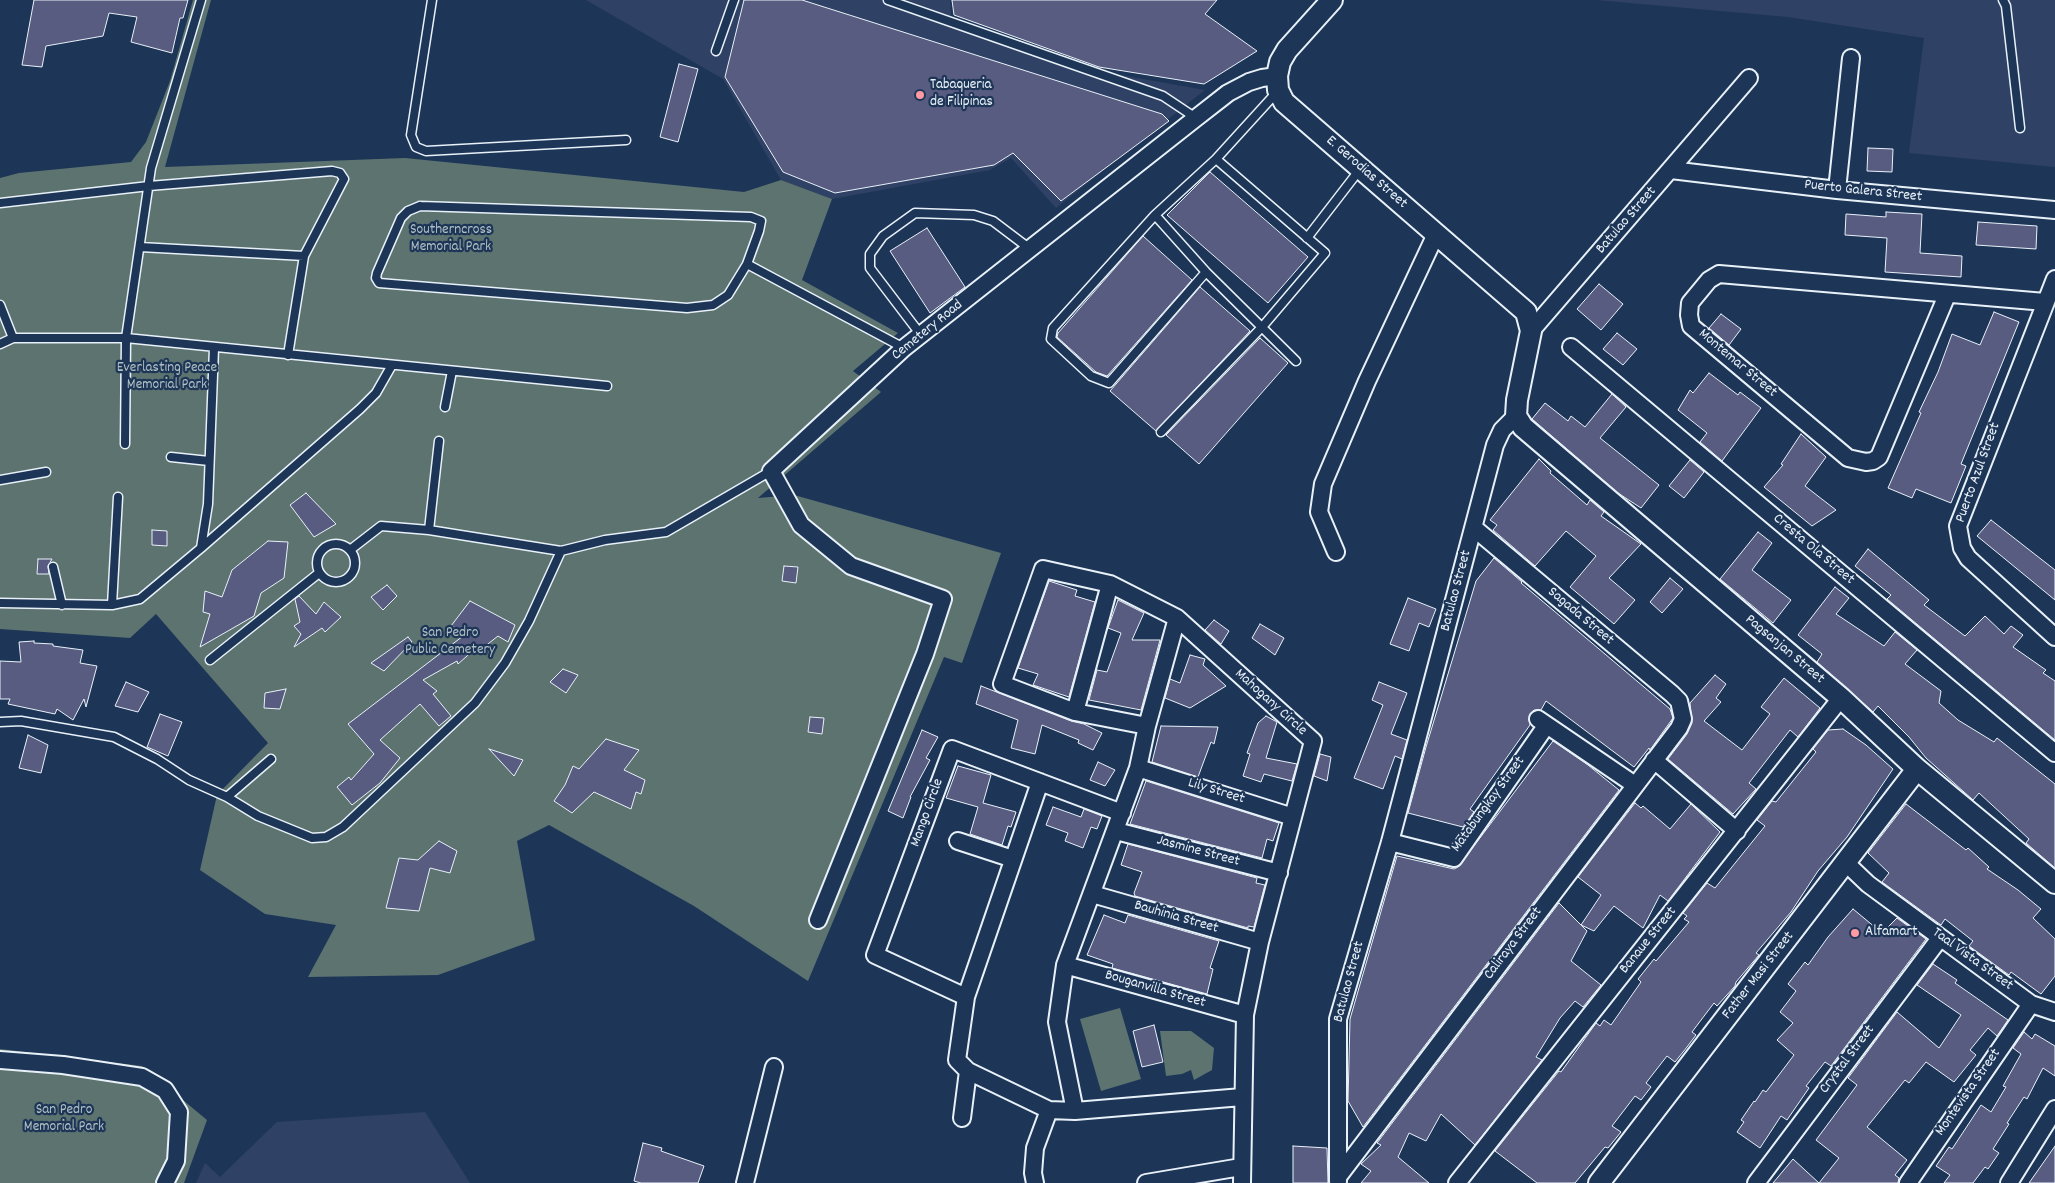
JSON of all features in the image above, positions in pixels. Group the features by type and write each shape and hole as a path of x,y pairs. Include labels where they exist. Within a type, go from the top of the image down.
{"street":[{"path":"1278,83 1280,62 1287,50 1332,0"},
{"path":"1837,190 1851,58"},
{"name":"Batulao Street","path":"1338,1180 1338,1020 1390,842 1474,528 1494,445 1502,430 1516,416 1517,400 1531,331 1749,78"},
{"name":"Cemetery Road","path":"771,471 904,348 1196,118 1228,94 1249,82 1278,83"},
{"name":"E. Gerodias Street","path":"1278,83 1284,102 1517,302 1526,312 1531,331"},
{"name":"Puerto Galera Street","path":"1671,170 1837,190 2055,210"},
{"path":"1336,552 1319,512 1323,484 1367,381 1436,234"},
{"name":"Montemar Street","path":"1947,295 1879,457 1873,461 1866,462 1848,458 1691,326 1689,315 1690,303 1709,280 1719,274 2045,302"},
{"name":"Puerto Azul Street","path":"2055,279 1961,516 1958,531 1962,548 1968,558 2055,637"},
{"name":"Cresta Ola Street","path":"1571,347 2055,753"},
{"name":"Pagsanjan Street","path":"1516,416 1523,427 1534,437 1841,698 1917,769 2055,883"},
{"path":"771,471 801,526 851,566 943,599 925,654 818,920"},
{"name":"Sagada Street","path":"1474,528 1672,694 1679,701 1682,709"},
{"name":"Mahogany Circle","path":"1075,712 1002,684 1043,569 1110,584 1177,618 1312,741 1260,942 1244,1015 1241,1175"},
{"path":"1110,584 1075,712 1147,726"},
{"path":"1075,1111 1057,1022 1065,965 1138,768 1147,726 1177,618"},
{"name":"Banaue Street","path":"1457,1183 1841,698"},
{"name":"Caliraya Street","path":"1338,1180 1679,728 1683,718 1682,709"},
{"name":"Matabungkay Street","path":"1390,842 1454,858 1542,722 1635,785"},
{"name":"Mango Circle","path":"966,997 875,955 952,749 1122,813"},
{"path":"1654,760 1737,831"},
{"name":"Lily Street","path":"1138,768 1293,817"},
{"name":"Father Masi Street","path":"1599,1183 1846,864 1917,769"},
{"path":"1040,782 966,997 957,1060 968,1071 1049,1110 1075,1111 1242,1097"},
{"name":"Jasmine Street","path":"1116,831 1279,873"},
{"path":"958,841 1013,859"},
{"name":"Taal Vista Street","path":"1846,864 1868,884 2031,1004 2055,1012"},
{"name":"Bauhinia Street","path":"1092,894 1260,942"},
{"name":"Crystal Street","path":"1756,1183 1940,938"},
{"name":"Bouganvilla Street","path":"1065,965 1244,1015"},
{"name":"Montevista Street","path":"1908,1183 2031,1004"},
{"path":"0,1060 63,1065 142,1077 165,1090 178,1112 176,1161 165,1183"},
{"path":"745,1183 774,1068"},
{"path":"962,1118 968,1071"},
{"path":"1036,1183 1033,1173 1035,1148 1049,1110"},
{"path":"2009,1183 2054,1114"},
{"path":"1146,1183 1241,1175"}],"lane":[{"path":"125,444 126,338 152,168 201,0"},
{"path":"432,0 411,135 416,147 426,151 626,140"},
{"path":"716,51 734,0"},
{"path":"888,0 1163,96 1196,118"},
{"path":"2003,0 2006,6 2020,128"},
{"path":"1206,272 1109,383 1091,376 1051,339 1053,328 1061,316 1155,215 1216,159 1278,83"},
{"path":"1161,432 1263,326 1325,252 1216,159"},
{"path":"1307,238 1361,168"},
{"path":"0,204 149,186 332,171 340,173 344,179 304,256 288,355"},
{"path":"420,206 751,217 761,221 747,264 728,295 713,305 687,308 380,283 376,278 401,218 408,211 420,206"},
{"path":"921,335 870,268 870,254 883,236 915,213 974,215 993,221 1030,249"},
{"path":"1155,215 1206,272 1263,326 1296,361"},
{"path":"140,247 304,256"},
{"path":"747,264 904,348"},
{"path":"0,305 13,338"},
{"path":"0,344 13,338 126,338 607,386"},
{"path":"201,548 208,504 214,348"},
{"path":"0,603 112,605 140,599 360,409 376,393 392,365"},
{"path":"446,407 452,371"},
{"path":"429,530 439,442"},
{"path":"171,457 209,461"},
{"path":"350,550 381,526 429,530 561,551 605,540 666,532 771,471"},
{"path":"0,480 46,472"},
{"path":"112,605 118,497"},
{"path":"339,544 350,550 355,562 355,568 348,578 335,582 329,581 319,573 318,555 327,546 339,544"},
{"path":"0,722 21,721 114,737 189,780 227,797 258,816 312,838 326,837 343,827 475,703 505,663 529,621 561,551"},
{"path":"53,567 62,605"},
{"path":"210,660 319,573"},
{"path":"227,797 271,759"}],"shaded area":[{"name":"Tabaqueria de Filipinas","path":"586,0 950,0 951,21 1098,71 1205,90 1056,208 1011,158 990,170 832,199 781,180 723,79"},
{"path":"1596,0 2055,0 2055,167 1909,153 1924,38 1788,17"},
{"path":"425,1112 470,1183 196,1183 205,1163 220,1177 277,1122"}],"green space":[{"path":"193,0 211,0 165,167 405,158 744,192 781,180 832,199 802,280 898,333 853,371 881,392 758,498 794,495 1001,553 962,663 944,657 808,981 694,906 549,825 517,841 535,940 438,975 308,977 336,925 265,914 200,870 217,795 268,743 156,614 130,638 0,629 0,178 19,173 131,162 146,142 170,81"},
{"path":"1120,1008 1141,1079 1101,1091 1080,1019"},
{"path":"1160,1031 1191,1031 1214,1048 1212,1070 1194,1080 1191,1070 1182,1074 1166,1076"},
{"name":"San Pedro Memorial Park","path":"0,1049 142,1066 207,1120 184,1183 0,1183"}],"building":[{"path":"34,0 188,0 183,18 180,18 172,53 131,42 137,17 109,13 103,36 46,46 42,67 22,65"},
{"name":"Tabaqueria de Filipinas","path":"744,0 802,0 1162,114 1169,121 1061,201 1013,153 994,165 835,193 783,172 725,77"},
{"path":"952,0 1217,0 1205,14 1257,51 1204,84 1099,67 954,15"},
{"path":"679,64 698,69 678,142 660,137"},
{"path":"1868,148 1893,149 1892,172 1867,171"},
{"path":"1210,172 1308,257 1268,303 1167,215"},
{"path":"1886,212 1922,214 1920,253 1962,256 1961,277 1885,272 1887,238 1845,235 1846,214 1886,217"},
{"path":"1978,222 2037,226 2036,249 1976,245"},
{"path":"927,228 965,287 930,313 890,251"},
{"path":"1143,236 1192,280 1107,376 1096,372 1057,337 1058,333"},
{"path":"1599,284 1623,304 1601,330 1577,309"},
{"path":"1200,287 1250,331 1156,431 1110,391"},
{"path":"1994,312 2019,322 1961,464 1966,466 1951,503 1916,489 1912,498 1888,488 1921,413 1919,412 1938,372 1952,334 1980,345"},
{"path":"1721,314 1741,329 1729,345 1709,328"},
{"path":"1617,333 1637,349 1623,365 1603,349"},
{"path":"1260,338 1288,363 1199,464 1166,435"},
{"path":"1709,373 1738,395 1740,392 1761,408 1722,461 1700,442 1707,433 1678,410 1690,390 1693,393"},
{"path":"1612,394 1626,407 1600,438 1659,485 1641,508 1618,493 1532,419 1545,403 1568,421 1571,416 1585,427"},
{"path":"1801,434 1826,457 1805,486 1836,510 1812,526 1764,487 1783,465 1781,464"},
{"path":"1539,459 1551,471 1550,473 1587,505 1590,500 1604,512 1601,516 1641,544 1609,578 1635,600 1614,624 1570,587 1596,556 1566,531 1535,566 1493,530 1497,525 1490,520"},
{"path":"1690,460 1704,472 1684,498 1669,486"},
{"path":"306,493 336,524 314,537 290,505"},
{"path":"1991,520 2055,570 2055,600 1977,536"},
{"path":"152,530 167,531 167,546 152,545"},
{"path":"1758,532 1772,543 1752,570 1791,600 1773,623 1720,579"},
{"path":"268,541 288,542 284,578 261,593 254,616 200,647 210,614 203,612 205,591 222,597 232,570"},
{"path":"1868,549 1929,600 1924,605 1965,636 1985,616 2004,634 2011,626 2023,635 2013,647 2046,670 2043,673 2055,681 2055,740 1887,599 1891,595 1855,566"},
{"path":"1494,558 1670,709 1673,718 1650,750 1649,748 1634,767 1546,701 1541,710 1534,710 1530,714 1530,725 1470,809 1474,812 1463,827 1408,813 1476,581"},
{"path":"38,559 52,559 48,566 49,574 37,574"},
{"path":"784,566 798,567 796,583 782,581"},
{"path":"1670,578 1683,589 1662,613 1650,602"},
{"path":"1049,581 1077,590 1075,596 1095,602 1069,697 1033,685 1038,674 1018,668"},
{"path":"387,585 397,596 383,610 371,597"},
{"path":"1835,587 1849,598 1836,614 1884,646 1895,632 1917,650 1905,664 1941,691 1939,703 1958,720 1994,742 1997,738 2055,784 2055,868 2026,843 2029,839 1979,793 1973,800 1926,758 1909,737 1878,706 1873,712 1817,662 1822,654 1798,635"},
{"path":"299,596 316,614 324,602 341,617 325,632 322,628 294,647 301,634 294,626 300,622 295,599"},
{"path":"1408,598 1436,609 1429,627 1419,623 1409,651 1390,644"},
{"path":"1118,600 1144,613 1132,640 1160,640 1141,710 1089,700 1097,670 1107,672 1121,633 1108,628"},
{"path":"470,601 515,625 508,642 498,636 479,651 476,648 458,664 457,661 423,680 437,691 433,694 451,716 439,726 420,704 380,740 400,758 380,783 352,805 337,787 349,777 351,780 374,754 348,724 467,633 451,626"},
{"path":"1214,620 1229,631 1221,644 1205,630"},
{"path":"1260,624 1284,638 1275,655 1252,638"},
{"path":"408,637 412,642 384,671 371,663"},
{"path":"34,641 34,643 53,644 53,646 83,650 80,663 97,666 86,707 84,699 73,720 57,709 55,714 8,704 10,699 0,699 0,661 21,662 19,642"},
{"path":"1190,655 1205,659 1203,665 1226,686 1190,708 1165,698 1170,679 1180,683"},
{"path":"563,669 578,675 566,693 550,682"},
{"path":"1715,675 1726,684 1716,698 1721,702 1704,721 1742,750 1770,714 1761,707 1784,678 1820,708 1798,737 1790,730 1749,783 1756,789 1733,814 1668,759 1687,734 1692,723 1690,703"},
{"path":"126,682 149,692 138,712 115,706"},
{"path":"1379,682 1407,693 1391,734 1407,740 1402,759 1395,756 1383,789 1354,778 1383,705 1372,700"},
{"path":"981,686 1071,721 1084,724 1102,733 1093,750 1078,743 1079,740 1042,725 1035,754 1011,748 1018,720 976,704"},
{"path":"286,689 280,709 264,708 265,693"},
{"path":"160,714 182,722 168,756 147,747"},
{"path":"1266,716 1277,722 1266,758 1297,764 1292,781 1264,774 1261,782 1243,776 1250,754 1247,753 1258,723"},
{"path":"810,717 824,718 822,734 808,732"},
{"path":"1161,726 1218,727 1214,744 1211,742 1198,777 1152,762"},
{"path":"1843,729 1866,745 1893,769 1847,837 1818,871 1791,912 1756,953 1759,955 1717,1006 1714,1003 1692,1032 1696,1035 1687,1047 1675,1062 1667,1056 1646,1083 1651,1087 1641,1100 1635,1096 1612,1126 1621,1132 1608,1148 1605,1147 1575,1183 1537,1183 1495,1151 1559,1071 1561,1072 1596,1023 1600,1026 1604,1020 1611,1025 1641,982 1638,979 1689,922 1684,919 1687,916 1683,913 1707,883 1715,888 1765,826 1757,820 1772,801 1776,802 1816,752 1813,749 1828,730"},
{"path":"922,730 938,737 926,758 930,760 910,797 903,818 888,811"},
{"path":"28,735 48,745 41,773 19,768"},
{"path":"606,739 639,750 624,770 645,780 641,794 636,792 631,809 594,792 572,813 554,801 565,785 573,766 579,769"},
{"path":"1553,741 1588,765 1619,790 1363,1127 1348,1101 1350,1019 1397,856 1454,869 1458,867"},
{"path":"489,749 523,760 514,776"},
{"path":"1320,754 1331,757 1327,781 1314,776"},
{"path":"1098,762 1115,770 1105,786 1090,780"},
{"path":"958,766 991,775 983,803 1016,812 1011,827 1008,826 1002,845 970,834 978,807 946,798"},
{"path":"1146,781 1279,823 1273,841 1267,839 1262,858 1130,824"},
{"path":"1635,803 1641,808 1643,806 1670,829 1691,804 1720,832 1668,901 1660,895 1643,928 1614,906 1594,931 1581,925 1601,895 1578,877"},
{"path":"1906,804 1966,850 1968,848 1989,867 1987,869 2018,890 2041,909 2033,918 2055,939 2055,976 2041,994 2011,972 2009,975 1969,946 1973,941 1945,919 1941,925 1882,882 1889,873 1868,853"},
{"path":"1053,807 1081,817 1084,809 1102,816 1097,829 1091,827 1083,848 1065,841 1068,833 1046,825"},
{"path":"439,841 457,851 450,873 430,868 419,911 386,908 399,858 418,860"},
{"path":"1128,844 1257,878 1256,883 1265,885 1254,927 1248,926 1248,928 1135,896 1134,893 1142,872 1121,865"},
{"path":"1559,903 1587,931 1571,961 1601,985 1583,1007 1575,1001 1560,1018 1536,1057 1542,1060 1475,1145 1441,1114 1426,1141 1409,1133 1398,1157 1429,1183 1361,1183 1371,1171 1361,1164 1381,1145 1377,1143"},
{"path":"1853,909 1882,933 1897,918 1926,939 1831,1066 1825,1062 1806,1086 1809,1088 1787,1120 1781,1116 1760,1148 1737,1132 1744,1122 1741,1120 1754,1101 1763,1090 1766,1092 1794,1055 1777,1040 1793,1023 1780,1012 1796,991 1788,984 1805,962 1808,965 1828,937"},
{"path":"1104,915 1125,923 1128,915 1219,941 1210,968 1213,969 1207,994 1112,968 1113,964 1087,955"},
{"path":"1933,964 1957,980 1955,983 2008,1020 1997,1036 1988,1028 1970,1050 1976,1055 1954,1082 1926,1062 1909,1083 1905,1080 1867,1127 1907,1160 1895,1175 1899,1178 1898,1183 1819,1183 1839,1158 1816,1140 1857,1085 1848,1078 1897,1012 1939,1048 1961,1015 1917,985"},
{"path":"1154,1025 1163,1062 1142,1067 1133,1031"},
{"path":"2024,1032 2032,1039 2035,1034 2055,1046 2055,1076 2043,1068 2027,1099 2024,1097 2007,1123 2009,1124 1993,1149 1999,1153 1988,1169 1985,1167 1973,1183 1944,1183 1950,1175 1936,1166 1949,1147 1952,1149 1981,1105 1991,1112 2006,1087 2003,1086 2021,1054 2013,1048"},
{"path":"643,1143 662,1148 661,1151 704,1166 698,1183 641,1183 634,1181"},
{"path":"1293,1146 1327,1148 1328,1183 1293,1183"},
{"path":"2055,1146 2055,1183 2029,1183"},
{"path":"1793,1159 1819,1183 1773,1183"}],"place":[{"name":"Tabaqueria de Filipinas","path":"920,95"},
{"name":"Alfamart","path":"1855,933"}],"park label":[{"name":"Southerncross Memorial Park","path":"451,240"},
{"name":"Everlasting Peace Memorial Park","path":"167,378"},
{"name":"San Pedro Public Cemetery","path":"450,642"}]}
